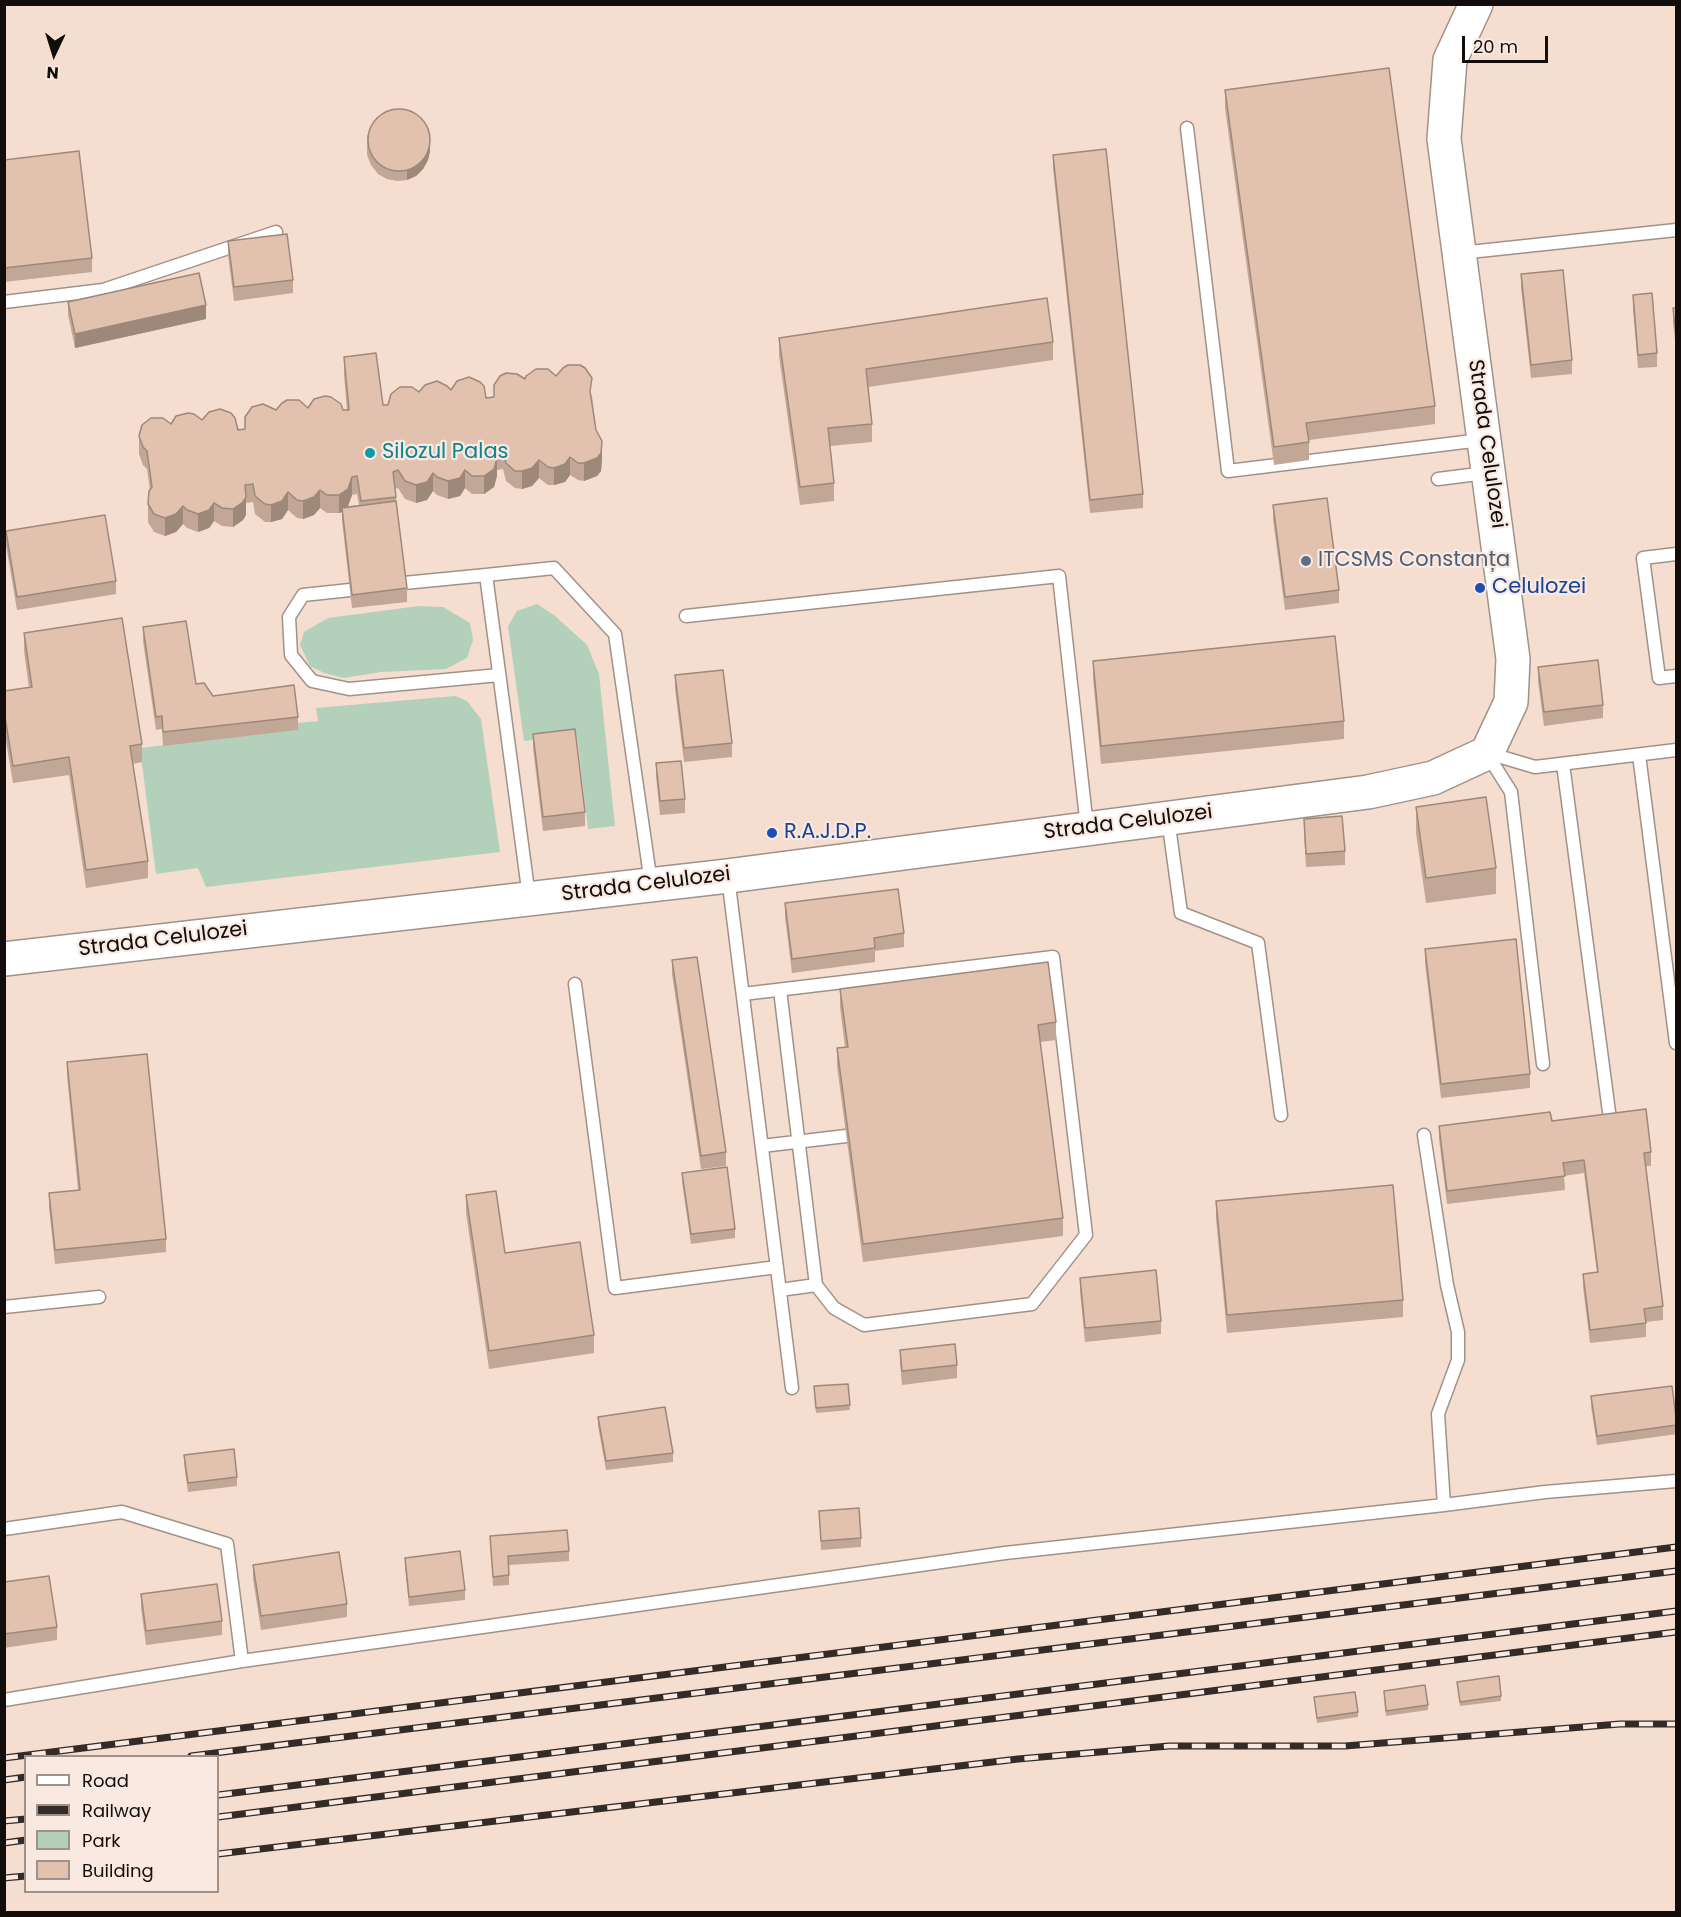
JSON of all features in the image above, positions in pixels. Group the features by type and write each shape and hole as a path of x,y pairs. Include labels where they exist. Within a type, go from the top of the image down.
{"street":[{"name":"Strada Celulozei","path":"4,958 728,876 1368,792 1433,778 1487,753 1510,702 1513,659 1486,440 1444,139 1450,60 1476,4"}],"lane":[{"path":"1186,128 1228,471 1486,440"},
{"path":"1460,253 1677,230"},
{"path":"4,302 103,290 276,232"},
{"path":"1438,479 1490,472"},
{"path":"1677,554 1643,558 1659,678 1677,676"},
{"path":"404,584 554,568 615,634 651,885"},
{"path":"486,575 529,898"},
{"path":"686,616 1059,576 1087,828"},
{"path":"350,590 303,596 289,617 291,655 312,681 349,689 499,675"},
{"path":"1487,753 1535,767 1677,750"},
{"path":"1487,753 1511,792 1543,1064"},
{"path":"1639,755 1677,1043"},
{"path":"1563,764 1611,1126"},
{"path":"1168,818 1181,913 1258,943 1281,1115"},
{"path":"728,876 792,1388"},
{"path":"743,994 1053,957 1086,1235 1032,1304 864,1325 834,1308 816,1286 780,990"},
{"path":"575,984 615,1288 777,1267"},
{"path":"1424,1135 1447,1285 1458,1332 1458,1360 1438,1414 1444,1505"},
{"path":"762,1146 846,1136"},
{"path":"780,1290 816,1286"},
{"path":"4,1307 99,1297"},
{"path":"4,1700 242,1660 1005,1553 1545,1492 1677,1481"},
{"path":"4,1529 122,1512 227,1544 242,1660"}],"shaded area":[{"path":"5,5 1676,5 1676,1912 5,1912"}],"green space":[{"path":"537,604 554,615 587,645 599,674 615,826 588,829 577,735 524,741 508,626 517,611"},
{"path":"419,606 443,607 470,623 473,640 467,658 446,669 381,672 344,678 324,673 310,666 300,645 304,632 328,618"},
{"path":"455,696 467,701 481,719 500,852 206,887 198,868 156,874 140,748 298,730 297,723 318,721 316,708"}],"building":[{"path":"1389,68 1435,406 1306,423 1309,442 1274,447 1225,90"},
{"path":"393,109 405,109 421,118 428,128 430,140 428,152 421,162 405,171 393,171 382,166 373,157 368,146 368,134 373,123 382,114"},
{"path":"1106,149 1143,494 1090,500 1053,155"},
{"path":"79,151 92,258 4,268 4,160"},
{"path":"287,234 293,280 234,287 228,241"},
{"path":"1563,270 1572,360 1531,365 1521,274"},
{"path":"199,273 206,305 75,334 68,302"},
{"path":"1652,293 1657,353 1638,355 1633,295"},
{"path":"1047,298 1053,342 866,369 872,424 828,428 834,483 800,487 779,338"},
{"path":"1673,308 1677,308 1677,344"},
{"name":"Silozul Palas","path":"376,353 383,405 388,405 391,394 400,387 412,387 419,392 425,385 437,381 451,390 457,381 469,377 484,386 486,398 494,397 494,385 500,376 506,373 517,374 525,379 536,369 548,369 556,376 568,365 580,365 592,378 590,391 596,430 602,441 601,453 597,458 584,463 578,463 570,457 565,464 554,468 548,467 539,460 532,468 515,471 506,463 503,451 496,452 494,469 484,476 472,476 465,470 460,478 448,481 433,473 427,482 416,485 405,481 398,470 393,472 396,497 361,501 357,476 352,477 348,489 339,495 327,495 320,490 314,497 303,501 297,500 288,492 282,501 271,505 265,504 255,496 253,484 245,485 246,497 233,509 222,508 214,503 209,510 198,514 183,506 176,514 165,518 154,514 148,504 149,491 152,487 147,451 139,436 142,425 151,418 163,418 171,424 176,416 188,413 202,420 209,412 220,409 231,413 238,430 245,429 245,417 252,407 263,404 276,410 287,400 299,400 308,408 314,399 325,396 341,404 343,410 349,410 344,357"},
{"name":"ITCSMS Constanța","path":"1327,498 1339,590 1285,597 1273,505"},
{"path":"396,501 407,588 352,595 342,508"},
{"path":"105,515 116,581 17,597 6,531"},
{"path":"122,618 142,744 130,746 148,861 86,870 69,757 13,766 4,711 4,691 32,687 24,633"},
{"path":"186,621 196,684 204,683 213,696 294,685 298,717 163,732 162,716 156,717 143,627"},
{"path":"1335,636 1344,721 1101,746 1093,661"},
{"path":"1598,660 1603,705 1544,712 1538,667"},
{"path":"723,670 732,743 684,748 675,675"},
{"path":"575,729 585,812 543,817 533,734"},
{"path":"681,761 685,799 660,801 656,763"},
{"path":"1486,797 1496,868 1426,878 1416,807"},
{"path":"1342,816 1345,851 1306,854 1304,819"},
{"path":"898,889 904,933 874,938 875,948 792,959 785,903"},
{"path":"1516,939 1530,1074 1441,1084 1425,949"},
{"path":"697,957 726,1152 701,1156 672,960"},
{"path":"1048,962 1056,1022 1038,1025 1063,1218 863,1244 837,1048 848,1047 840,989"},
{"path":"147,1054 166,1239 55,1250 49,1193 80,1190 67,1062"},
{"path":"1646,1109 1651,1152 1644,1153 1663,1306 1644,1309 1646,1323 1590,1330 1583,1274 1598,1272 1584,1160 1563,1163 1565,1176 1447,1191 1439,1126 1550,1112 1552,1121"},
{"path":"727,1167 735,1229 691,1234 682,1173"},
{"path":"1393,1185 1403,1300 1227,1315 1216,1201"},
{"path":"496,1191 505,1253 580,1242 594,1335 489,1351 466,1195"},
{"path":"1156,1270 1161,1321 1085,1328 1080,1278"},
{"path":"955,1344 957,1365 902,1371 900,1350"},
{"path":"848,1384 850,1405 816,1408 814,1386"},
{"path":"1672,1386 1677,1425 1597,1436 1591,1396"},
{"path":"665,1407 673,1453 606,1461 598,1417"},
{"path":"234,1449 237,1477 188,1483 184,1455"},
{"path":"859,1508 861,1538 821,1541 819,1511"},
{"path":"567,1530 569,1551 508,1556 509,1575 493,1577 490,1536"},
{"path":"460,1551 465,1590 409,1597 405,1558"},
{"path":"339,1552 347,1604 261,1616 253,1565"},
{"path":"49,1576 57,1627 4,1634 4,1582"},
{"path":"217,1584 222,1621 146,1631 141,1594"},
{"path":"1499,1676 1501,1696 1460,1702 1457,1682"},
{"path":"1425,1685 1428,1705 1386,1711 1384,1691"},
{"path":"1355,1692 1358,1712 1317,1718 1314,1697"}],"railway":[{"path":"28,1755 1676,1547"},
{"path":"199,1755 1676,1571"},
{"path":"219,1795 1676,1611"},
{"path":"219,1817 1676,1632"},
{"path":"219,1854 1018,1759 1169,1746 1345,1746 1620,1724 1676,1724"},
{"path":"4,1758 24,1755"},
{"path":"4,1780 24,1777"},
{"path":"4,1821 24,1819"},
{"path":"4,1843 24,1840"},
{"path":"4,1878 24,1876"}],"place":[{"name":"Silozul Palas","path":"370,453"},
{"name":"ITCSMS Constanța","path":"1306,561"},
{"name":"Celulozei","path":"1480,588"},
{"name":"R.A.J.D.P.","path":"772,833"}]}
